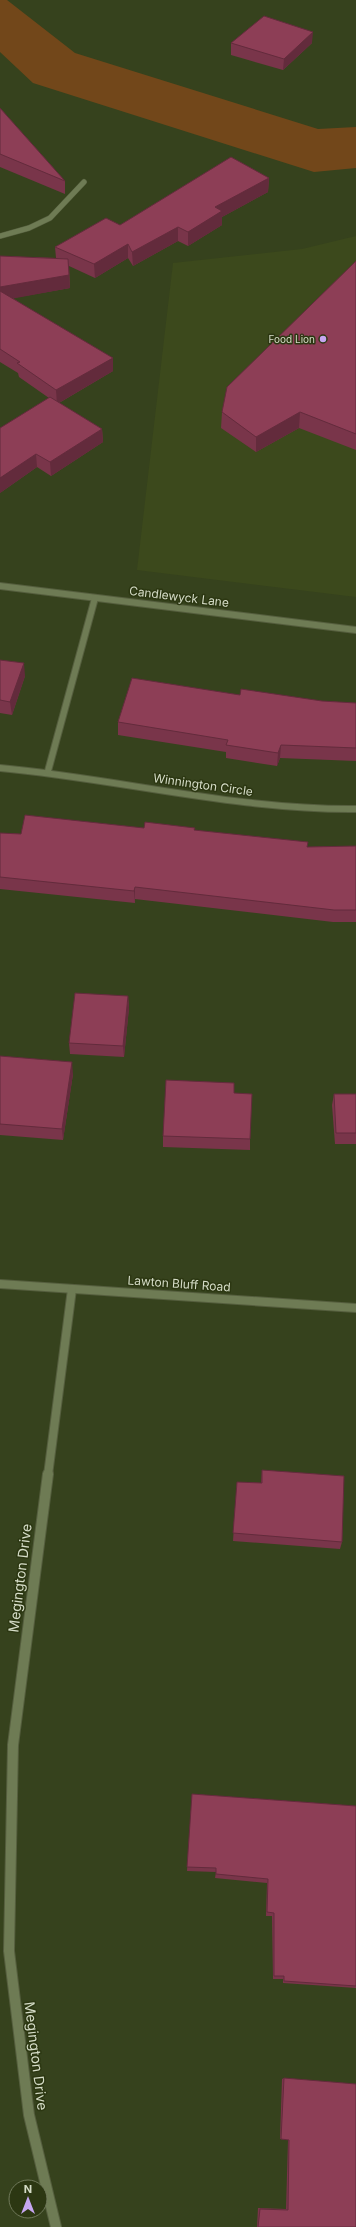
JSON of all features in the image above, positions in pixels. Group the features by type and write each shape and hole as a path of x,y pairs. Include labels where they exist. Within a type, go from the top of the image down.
{"street":[{"path":"0,236 22,231 47,220 55,214 76,188 84,182"},
{"name":"Candlewyck Lane","path":"0,586 356,630"},
{"path":"48,771 95,598"},
{"name":"Winnington Circle","path":"0,768 48,771 227,801 307,809 356,809"},
{"name":"Lawton Bluff Road","path":"0,1284 356,1308"},
{"name":"Megington Drive","path":"56,2227 29,2115 9,1943 13,1744 72,1289"}],"shaded area":[{"path":"0,0 7,0 75,53 318,129 356,127 356,168 314,172 33,83 0,52"},
{"path":"356,236 356,597 137,570 173,263 302,249"}],"building":[{"path":"264,16 313,32 284,59 231,43"},
{"path":"0,108 65,181 0,154"},
{"path":"231,157 269,178 215,207 222,211 188,232 178,227 132,252 128,244 94,264 55,247 106,218 120,225"},
{"path":"0,256 68,259 69,275 0,287"},
{"name":"Food Lion","path":"356,261 356,434 300,412 256,437 222,412 227,387"},
{"path":"0,291 113,358 56,390 17,363 20,362 0,349"},
{"path":"50,397 102,429 50,462 36,454 0,478 0,428"},
{"path":"0,660 24,663 10,702 0,700"},
{"path":"132,678 240,695 241,689 322,701 356,703 356,748 281,745 278,753 226,745 228,740 118,722"},
{"path":"25,815 144,828 145,822 195,828 194,830 308,842 307,847 356,846 356,910 334,910 135,887 134,891 0,877 0,833 21,834"},
{"path":"75,993 128,996 123,1046 69,1043"},
{"path":"0,1056 72,1062 62,1129 0,1124"},
{"path":"166,1080 234,1083 234,1093 252,1094 250,1139 163,1136"},
{"path":"334,1094 356,1094 356,1133 336,1133"},
{"path":"262,1470 344,1476 342,1542 233,1533 237,1482 262,1483"},
{"path":"192,1794 356,1806 356,1986 284,1981 284,1976 274,1976 274,1913 267,1912 268,1879 216,1874 216,1868 187,1867"},
{"path":"284,2078 356,2084 356,2227 258,2227 260,2209 288,2210 289,2140 281,2139"}],"place":[{"name":"Food Lion","path":"323,339"}]}
